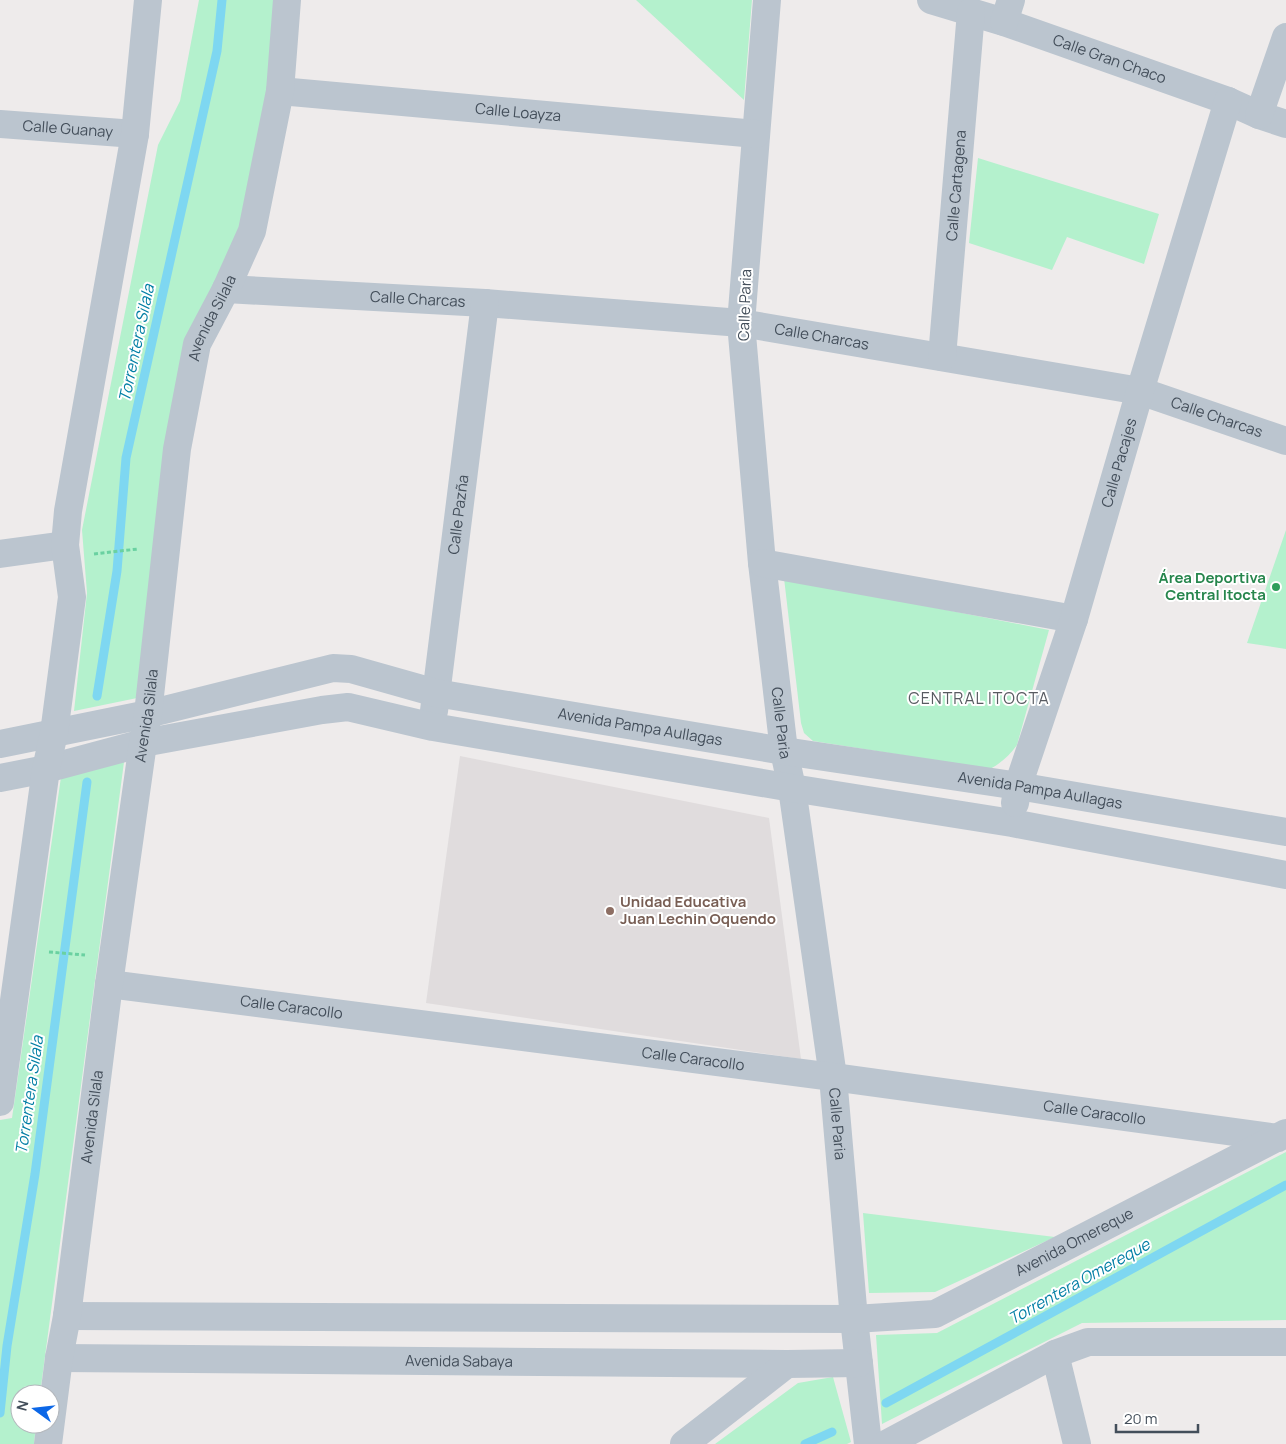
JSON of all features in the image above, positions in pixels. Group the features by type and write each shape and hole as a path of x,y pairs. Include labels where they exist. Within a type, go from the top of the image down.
{"street":[{"path":"0,1102 72,597 65,545 68,511 135,134 148,0"},
{"name":"Avenida Silala","path":"48,1444 109,984 148,714 177,450 196,344 226,289 252,231 280,91 287,0"},
{"name":"Calle Paria","path":"767,0 742,323 762,563 784,751 792,788 833,1077 854,1320 868,1444"},
{"name":"Calle Gran Chaco","path":"931,0 971,12 1007,11 1259,115 1286,124"},
{"name":"Calle Cartagena","path":"942,358 971,12"},
{"path":"1259,115 1286,37"},
{"name":"Calle Loayza","path":"280,91 756,134"},
{"name":"Calle Pacajes","path":"1012,823 1018,786 1074,619 1140,391 1228,101"},
{"name":"Calle Guanay","path":"0,124 135,134"},
{"name":"Calle Charcas","path":"226,289 485,303 742,323 1140,391 1286,441"},
{"name":"Calle Pazña","path":"433,727 485,303"},
{"path":"0,554 65,545"},
{"path":"762,563 1074,619"},
{"name":"Avenida Pampa Aullagas","path":"0,744 148,714 332,668 351,669 436,693 784,751 1018,786 1286,832"},
{"path":"0,778 46,769 143,743 322,710 348,707 433,727 1012,823 1286,875"},
{"name":"Calle Caracollo","path":"109,984 1282,1135"},
{"name":"Avenida Omereque","path":"854,1320 935,1314 1282,1135"},
{"path":"66,1316 854,1320"},
{"path":"886,1444 1055,1354 1088,1342 1286,1342"},
{"path":"1055,1354 1077,1444"},
{"name":"Avenida Sabaya","path":"59,1358 859,1363"},
{"path":"684,1444 787,1364"}],"path":[{"path":"108,552 129,550"},
{"path":"51,952 78,955"}],"shaded area":[{"name":"Unidad Educativa Juan Lechin Oquendo","path":"460,756 769,818 801,1059 426,1003"}],"green space":[{"path":"199,0 275,0 268,89 240,228 190,339 142,697 74,711 87,593 82,530 158,145 180,101"},
{"path":"636,0 752,0 744,100"},
{"path":"978,158 1159,214 1144,264 1067,237 1052,270 969,243"},
{"name":"Área Deportiva Central Itocta","path":"1286,530 1286,649 1247,643"},
{"path":"784,578 1049,630 1017,745 1005,759 990,769 813,741 804,733 801,723"},
{"path":"124,762 41,1384 10,1384 10,1434 35,1434 34,1444 0,1444 0,1120 12,1118 61,777"},
{"path":"1286,1152 1286,1320 1082,1323 882,1424 876,1335 937,1333"},
{"path":"863,1213 1055,1237 935,1292 869,1293"},
{"path":"833,1377 851,1442 847,1444 715,1444 798,1383"}],"waterway":[{"name":"Torrentera Silala","path":"97,696 117,571 126,458 217,51 222,0"},
{"name":"Torrentera Silala","path":"0,1413 7,1346 35,1174 87,782"},
{"name":"Torrentera Omereque","path":"886,1403 1286,1185"},
{"name":"Torrentera Omereque","path":"805,1444 832,1432"}],"place":[{"name":"Área Deportiva Central Itocta","path":"1276,587"},
{"name":"Unidad Educativa Juan Lechin Oquendo","path":"610,911"}],"district":[{"name":"CENTRAL ITOCTA","path":"979,698"}]}
